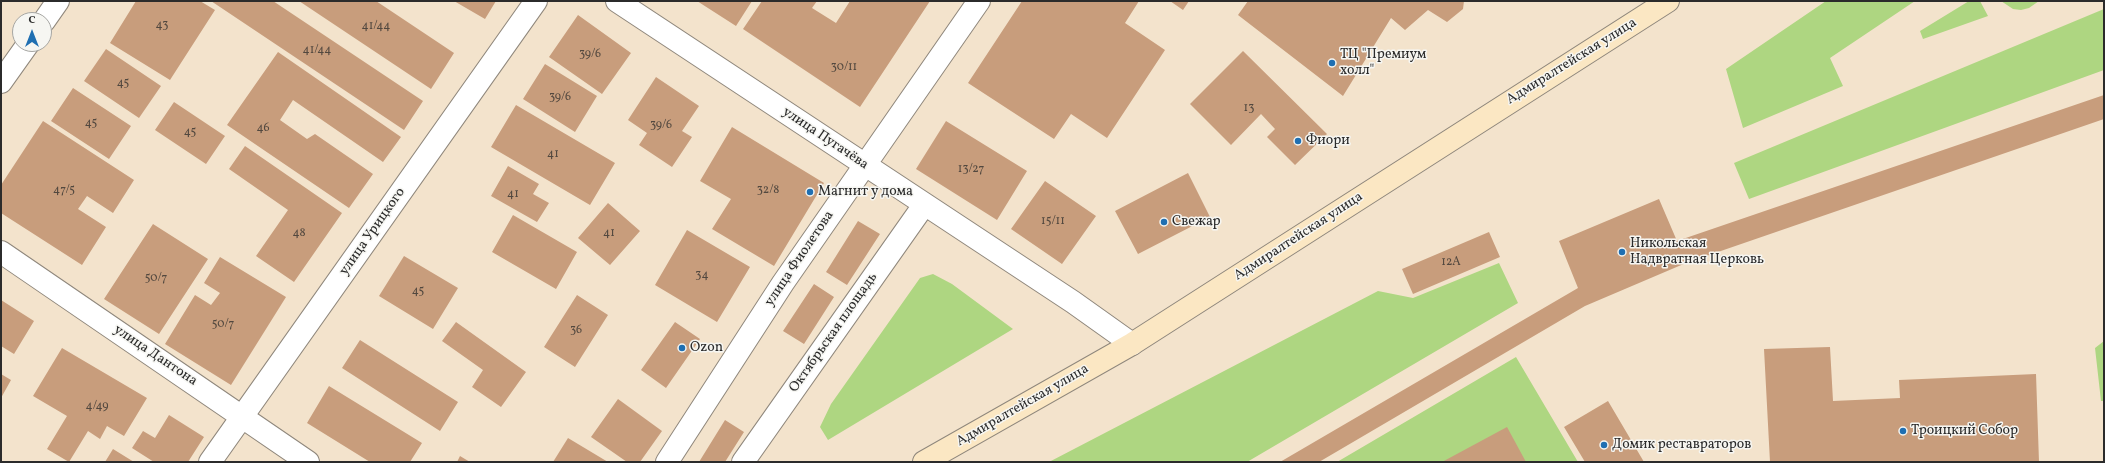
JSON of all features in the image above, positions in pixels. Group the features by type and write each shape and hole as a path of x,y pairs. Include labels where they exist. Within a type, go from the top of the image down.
{"main road":[{"name":"Адмиралтейская улица","path":"924,462 1132,344 1668,1"}],"street":[{"path":"50,12 58,1"},
{"name":"улица Урицкого","path":"210,462 536,1"},
{"name":"улица Пугачёва","path":"617,1 1073,302 1132,344"},
{"name":"улица Фиолетова","path":"667,462 783,283 979,1"},
{"path":"1,82 22,52"},
{"name":"Октябрьская площадь","path":"743,462 924,205"},
{"name":"улица Дантона","path":"1,252 308,462"}],"green space":[{"path":"1826,1 1915,1 1830,58 1843,86 1743,128 1726,69"},
{"path":"1969,1 1980,1 1988,16 1923,39 1920,31"},
{"path":"2001,1 2039,1 2029,8 2021,10 2013,9"},
{"path":"2104,9 2104,70 1749,199 1734,163"},
{"path":"1499,263 1518,303 1247,462 1049,462 1378,291 1413,298"},
{"path":"933,274 952,284 1013,329 828,440 820,427 831,404 920,278"},
{"path":"2104,341 2104,401 2101,401 2095,348"},
{"path":"1516,357 1578,462 1337,462"}],"building":[{"path":"136,1 200,1 215,10 170,80 110,43"},
{"path":"211,1 273,1 423,101 404,130"},
{"path":"299,1 376,1 454,53 431,89"},
{"path":"454,1 496,1 485,19"},
{"path":"697,1 752,1 736,26"},
{"path":"762,1 817,1 812,8 836,23 850,1 930,1 860,107 743,29"},
{"path":"1022,1 1139,1 1125,23 1165,50 1107,138 1071,114 1054,139 968,83"},
{"path":"1170,1 1189,1 1183,10"},
{"name":"ТЦ \"Премиум холл\"","path":"1248,1 1464,1 1463,9 1447,22 1428,10 1405,30 1391,18 1343,96 1238,15"},
{"path":"578,15 631,53 602,94 549,57"},
{"path":"106,49 161,86 139,118 84,81"},
{"path":"1243,51 1327,134 1295,165 1267,137 1275,129 1261,114 1231,145 1190,104"},
{"path":"278,52 401,137 383,162 293,100 280,120 307,139 315,134 373,174 349,208 227,125"},
{"path":"545,64 597,96 575,132 523,99"},
{"path":"656,77 699,106 682,131 692,137 672,167 639,145 647,133 628,120"},
{"path":"73,88 131,126 109,159 51,121"},
{"path":"2104,95 2104,119 1686,263 1585,306 1319,462 1280,462 1578,288 1559,241 1659,199 1677,241"},
{"path":"174,102 225,136 206,164 155,130"},
{"path":"516,105 615,163 590,205 491,147"},
{"path":"43,121 134,180 113,213 87,196 78,209 106,227 82,265 1,213 1,185"},
{"path":"946,121 1027,171 997,220 916,169"},
{"path":"732,127 824,183 774,266 712,229 731,199 700,181"},
{"path":"245,146 342,213 294,282 256,256 288,210 229,169"},
{"path":"508,166 539,184 533,194 549,203 537,222 491,196"},
{"path":"1188,173 1210,217 1138,254 1115,211"},
{"path":"1045,181 1096,216 1062,264 1011,229"},
{"path":"608,203 640,231 610,265 578,238"},
{"path":"513,215 577,252 556,289 492,252"},
{"path":"858,221 880,234 847,285 826,272"},
{"path":"153,224 208,259 159,334 104,299"},
{"path":"687,230 750,267 717,322 655,285"},
{"path":"1489,232 1500,257 1413,294 1402,269"},
{"path":"404,256 458,288 433,329 379,296"},
{"path":"220,257 286,297 231,385 165,344 195,295 211,305 220,293 204,283"},
{"path":"814,284 834,297 804,344 783,331"},
{"path":"577,295 608,315 575,367 544,347"},
{"path":"1,300 34,321 14,354 1,346"},
{"path":"456,322 526,372 501,407 472,387 483,370 442,341"},
{"path":"675,322 700,339 666,388 641,370"},
{"path":"360,340 458,402 440,431 342,368"},
{"name":"Троицкий Собор","path":"1830,347 1833,401 1900,398 1899,380 2036,374 2039,462 1770,462 1764,349"},
{"path":"62,348 147,398 124,436 107,426 100,439 88,431 69,462 47,449 67,416 33,396"},
{"path":"1,374 11,380 1,398"},
{"path":"329,386 422,443 410,462 370,462 307,423"},
{"path":"618,399 662,431 640,462 627,462 591,437"},
{"name":"Домик реставраторов","path":"1608,401 1644,462 1585,462 1564,427"},
{"path":"169,415 204,437 188,462 154,462 132,448 143,431 155,438"},
{"path":"725,420 744,432 725,462 699,462"},
{"path":"1507,427 1526,462 1442,462"},
{"path":"568,438 608,462 553,462"},
{"path":"113,449 134,462 105,462"},
{"path":"460,456 470,462 457,462"}],"place":[{"name":"ТЦ \"Премиум холл\"","path":"1332,63"},
{"name":"Фиори","path":"1298,141"},
{"name":"Магнит у дома","path":"810,192"},
{"name":"Свежар","path":"1164,222"},
{"name":"Никольская Надвратная Церковь","path":"1622,252"},
{"name":"Ozon","path":"682,348"},
{"name":"Троицкий Собор","path":"1903,431"},
{"name":"Домик реставраторов","path":"1604,445"}]}
